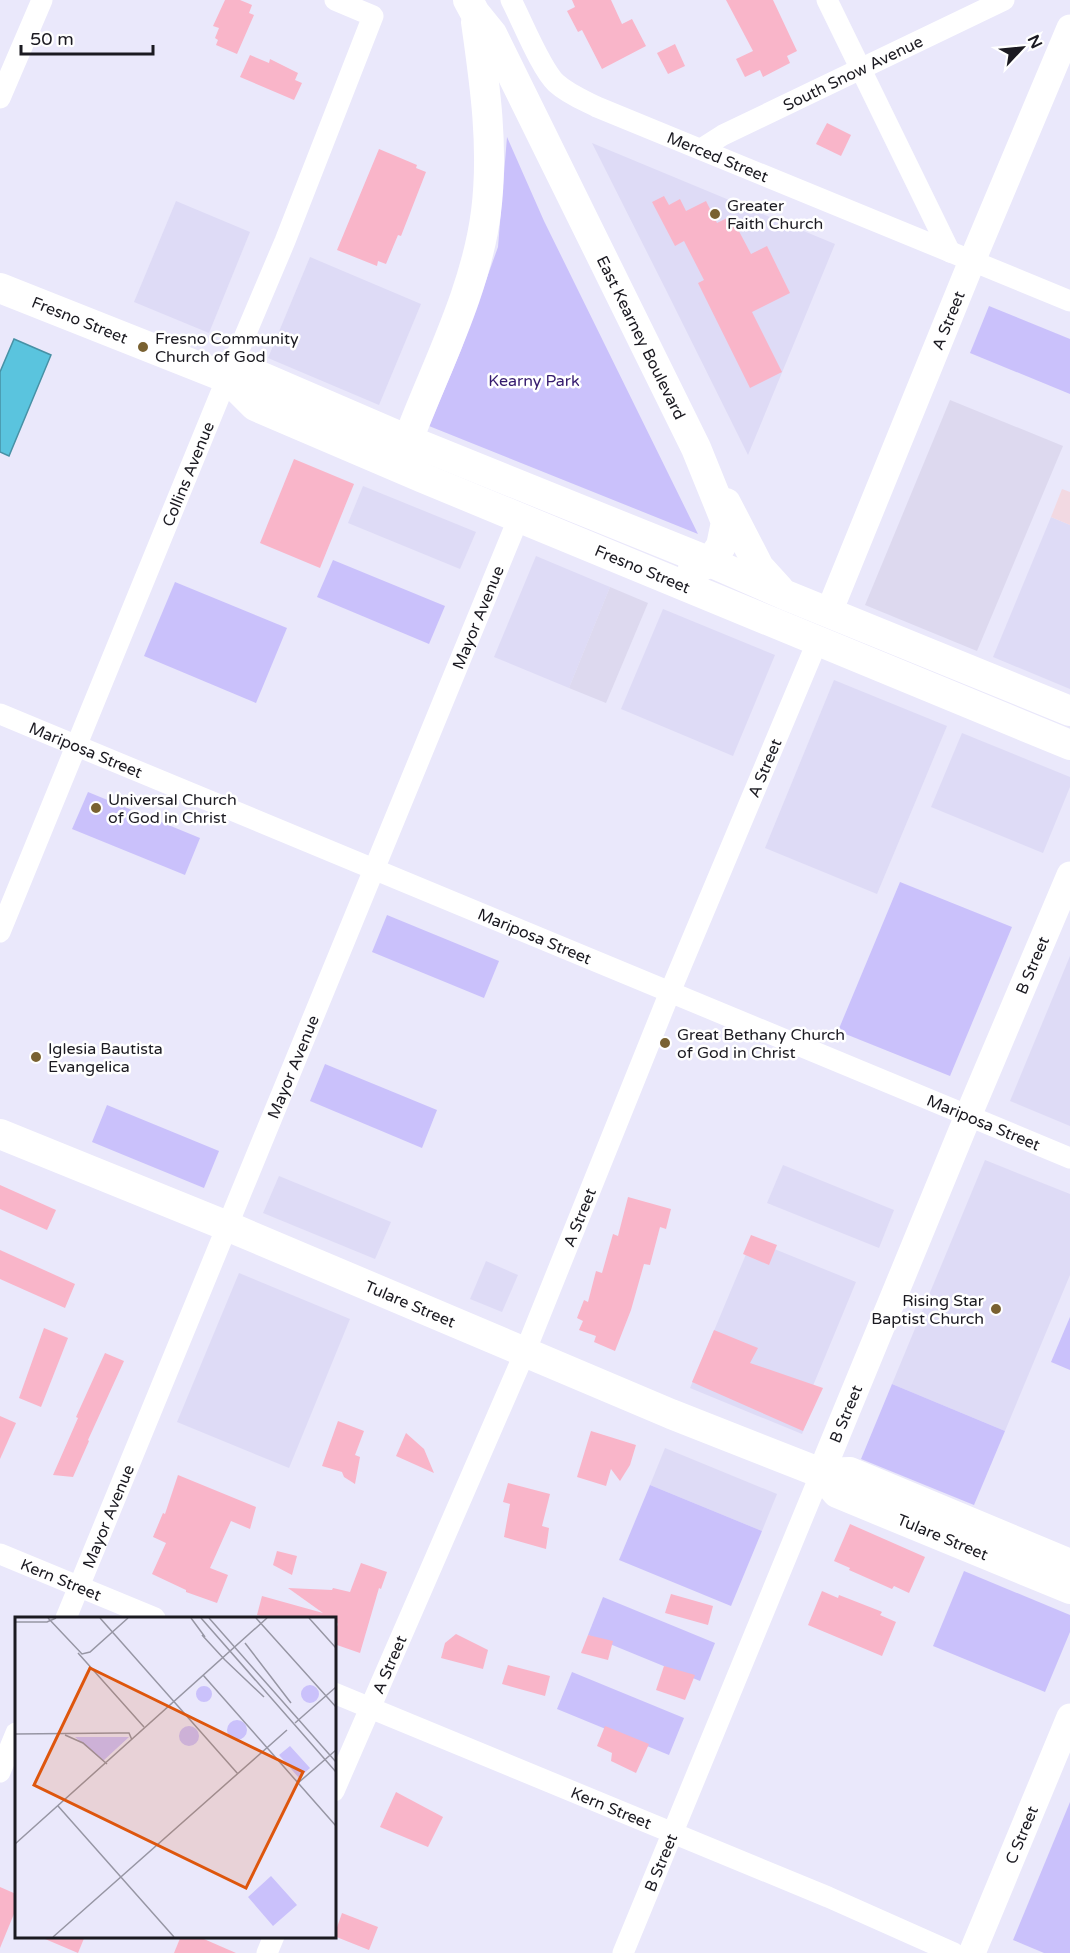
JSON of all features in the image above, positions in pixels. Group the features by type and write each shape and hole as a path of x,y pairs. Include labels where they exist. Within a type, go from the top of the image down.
{"main road":[{"name":"East Kearney Boulevard","path":"408,440 464,300 486,213 490,148 471,6"},
{"name":"East Kearney Boulevard","path":"471,6 492,34 696,448 726,522 721,546 710,562"},
{"name":"Fresno Street","path":"0,288 227,378 262,377 408,440 1070,711"},
{"name":"Fresno Street","path":"227,378 255,406 423,478 1070,745"},
{"path":"408,440 412,458 423,478"},
{"path":"696,448 759,567 783,594"},
{"path":"597,549 668,562 684,569 698,568 710,562"},
{"name":"Tulare Street","path":"0,1134 227,1226 671,1413 821,1473 850,1472 1070,1564"},
{"name":"Tulare Street","path":"821,1473 837,1493 1070,1589"}],"street":[{"path":"0,98 42,0"},
{"name":"Collins Avenue","path":"0,932 285,241 373,16 335,0"},
{"name":"Merced Street","path":"511,0 546,70 568,93 597,107 1070,301"},
{"path":"827,0 961,257"},
{"name":"South Snow Avenue","path":"701,149 723,135 1004,0"},
{"name":"A Street","path":"829,612 961,257 1070,28"},
{"name":"Mayor Avenue","path":"66,1617 519,517"},
{"name":"A Street","path":"336,1786 525,1352 670,992 818,640"},
{"name":"Mariposa Street","path":"0,714 1070,1158"},
{"name":"B Street","path":"623,1953 968,1116 1070,875"},
{"name":"Kern Street","path":"0,1554 153,1617"},
{"name":"Kern Street","path":"336,1694 828,1897 954,1953"},
{"name":"C Street","path":"972,1953 1070,1717"},
{"path":"0,1772 15,1736"},
{"path":"267,1953 273,1938"}],"shaded area":[{"path":"592,143 835,244 748,455 665,288"},
{"path":"176,201 250,232 209,333 134,302"},
{"path":"310,257 421,304 379,405 268,358"},
{"path":"950,400 1063,446 977,651 865,605"},
{"path":"363,486 476,532 460,569 348,523"},
{"path":"1062,489 1070,492 1070,525 1051,517"},
{"path":"1051,517 1070,525 1070,689 993,657"},
{"path":"536,556 610,587 569,688 494,657"},
{"path":"610,587 648,603 606,703 569,688"},
{"path":"663,609 775,655 733,756 621,709"},
{"path":"834,680 947,726 877,894 765,848"},
{"path":"962,733 1070,777 1070,787 1043,853 931,807"},
{"path":"1070,956 1070,1126 1010,1101"},
{"path":"985,1160 1070,1194 1070,1275 1005,1431 892,1384"},
{"path":"783,1165 894,1210 879,1248 767,1203"},
{"path":"279,1176 391,1222 375,1259 263,1213"},
{"path":"752,1240 856,1282 810,1393 817,1397 802,1434 690,1388"},
{"path":"486,1261 518,1275 502,1312 470,1299"},
{"path":"239,1273 350,1319 289,1468 177,1422"},
{"path":"665,1448 777,1494 762,1531 650,1485"}],"green space":[{"name":"Kearny Park","path":"507,137 544,221 698,534 429,426 461,350 498,247"},
{"path":"989,306 1070,339 1070,394 970,353"},
{"path":"333,560 445,606 429,644 317,597"},
{"path":"175,582 287,628 256,703 144,656"},
{"path":"88,792 200,838 185,875 72,829"},
{"path":"900,882 1012,927 950,1076 838,1031"},
{"path":"387,915 499,961 484,998 372,952"},
{"path":"325,1064 437,1110 422,1148 310,1101"},
{"path":"107,1105 219,1151 204,1188 92,1142"},
{"path":"1070,1317 1070,1370 1051,1362"},
{"path":"892,1384 1005,1431 974,1505 861,1459"},
{"path":"650,1485 762,1531 731,1606 619,1560"},
{"path":"964,1571 1070,1615 1070,1632 1045,1692 933,1646"},
{"path":"603,1597 715,1643 700,1681 588,1635"},
{"path":"572,1672 684,1718 669,1755 557,1709"},
{"path":"1070,1802 1070,1953 1044,1953 1013,1940"}],"water":[{"path":"14,339 51,355 9,456 0,452 0,372"}],"building":[{"path":"225,0 240,0 252,5 249,13 254,15 237,54 216,45 218,40 215,38 219,28 213,26"},
{"path":"572,0 611,0 622,24 632,19 646,46 602,69 582,30 578,32 567,11 575,7"},
{"path":"726,0 773,0 797,51 787,56 790,63 763,77 760,70 745,77 736,59 753,51"},
{"path":"675,44 685,66 668,74 657,53"},
{"path":"250,55 269,63 270,59 298,73 295,80 302,83 294,100 240,77"},
{"path":"827,123 851,135 841,156 816,144"},
{"path":"379,149 417,165 416,168 426,172 401,236 398,235 386,264 378,261 377,266 337,250"},
{"path":"664,196 669,205 680,199 686,211 706,201 717,223 731,216 751,254 767,246 790,293 752,312 782,372 750,388 698,283 704,280 684,241 675,246 652,202"},
{"path":"294,459 354,484 320,568 260,543"},
{"path":"0,1185 56,1210 47,1230 0,1209"},
{"path":"628,1197 671,1209 666,1229 660,1227 650,1265 644,1264 631,1310 615,1351 594,1342 596,1336 579,1330 583,1321 577,1318 584,1300 588,1302 596,1271 602,1273 613,1234 618,1236"},
{"path":"751,1235 777,1245 769,1265 743,1254"},
{"path":"0,1250 75,1284 65,1308 0,1279"},
{"path":"44,1328 68,1338 41,1407 19,1398"},
{"path":"714,1330 758,1348 750,1363 823,1388 803,1431 692,1382"},
{"path":"105,1353 124,1361 73,1477 53,1475 78,1418 76,1417"},
{"path":"0,1416 16,1423 0,1459"},
{"path":"338,1421 364,1431 355,1455 360,1457 355,1484 344,1477 342,1472 322,1466"},
{"path":"591,1431 636,1445 630,1465 620,1481 611,1469 606,1486 577,1477"},
{"path":"406,1433 424,1449 434,1473 396,1456"},
{"path":"178,1475 256,1507 250,1529 231,1521 210,1568 228,1575 217,1603 186,1592 152,1574 166,1543 153,1537 163,1513 165,1514"},
{"path":"508,1483 550,1494 542,1526 549,1528 546,1549 504,1537 510,1504 503,1502"},
{"path":"850,1524 925,1557 909,1593 894,1586 892,1589 834,1561"},
{"path":"277,1551 297,1556 292,1575 273,1565"},
{"path":"361,1563 387,1572 381,1589 379,1588 360,1653 336,1645 338,1624 336,1617 264,1617 257,1615 262,1596 323,1613 288,1588 332,1590 333,1588 350,1592"},
{"path":"822,1591 880,1611 882,1612 880,1615 896,1622 882,1656 808,1625"},
{"path":"671,1594 713,1606 708,1625 665,1613"},
{"path":"456,1634 488,1650 483,1669 441,1658 445,1643"},
{"path":"588,1635 613,1641 608,1660 581,1653"},
{"path":"508,1665 550,1676 545,1696 502,1684"},
{"path":"664,1666 695,1675 685,1700 656,1690"},
{"path":"605,1726 649,1744 636,1773 611,1761 612,1753 597,1746"},
{"path":"396,1792 443,1817 428,1847 380,1827"},
{"path":"0,1887 15,1894 15,1911 0,1948"},
{"path":"342,1913 378,1927 369,1950 336,1937"},
{"path":"43,1938 84,1938 78,1953"},
{"path":"180,1938 202,1938 236,1953 174,1953"}],"place":[{"name":"Greater Faith Church","path":"715,214"},
{"name":"Fresno Community Church of God","path":"143,347"},
{"name":"Universal Church of God in Christ","path":"96,808"},
{"name":"Great Bethany Church of God in Christ","path":"665,1043"},
{"name":"Iglesia Bautista Evangelica","path":"36,1057"},
{"name":"Rising Star Baptist Church","path":"996,1309"}]}
